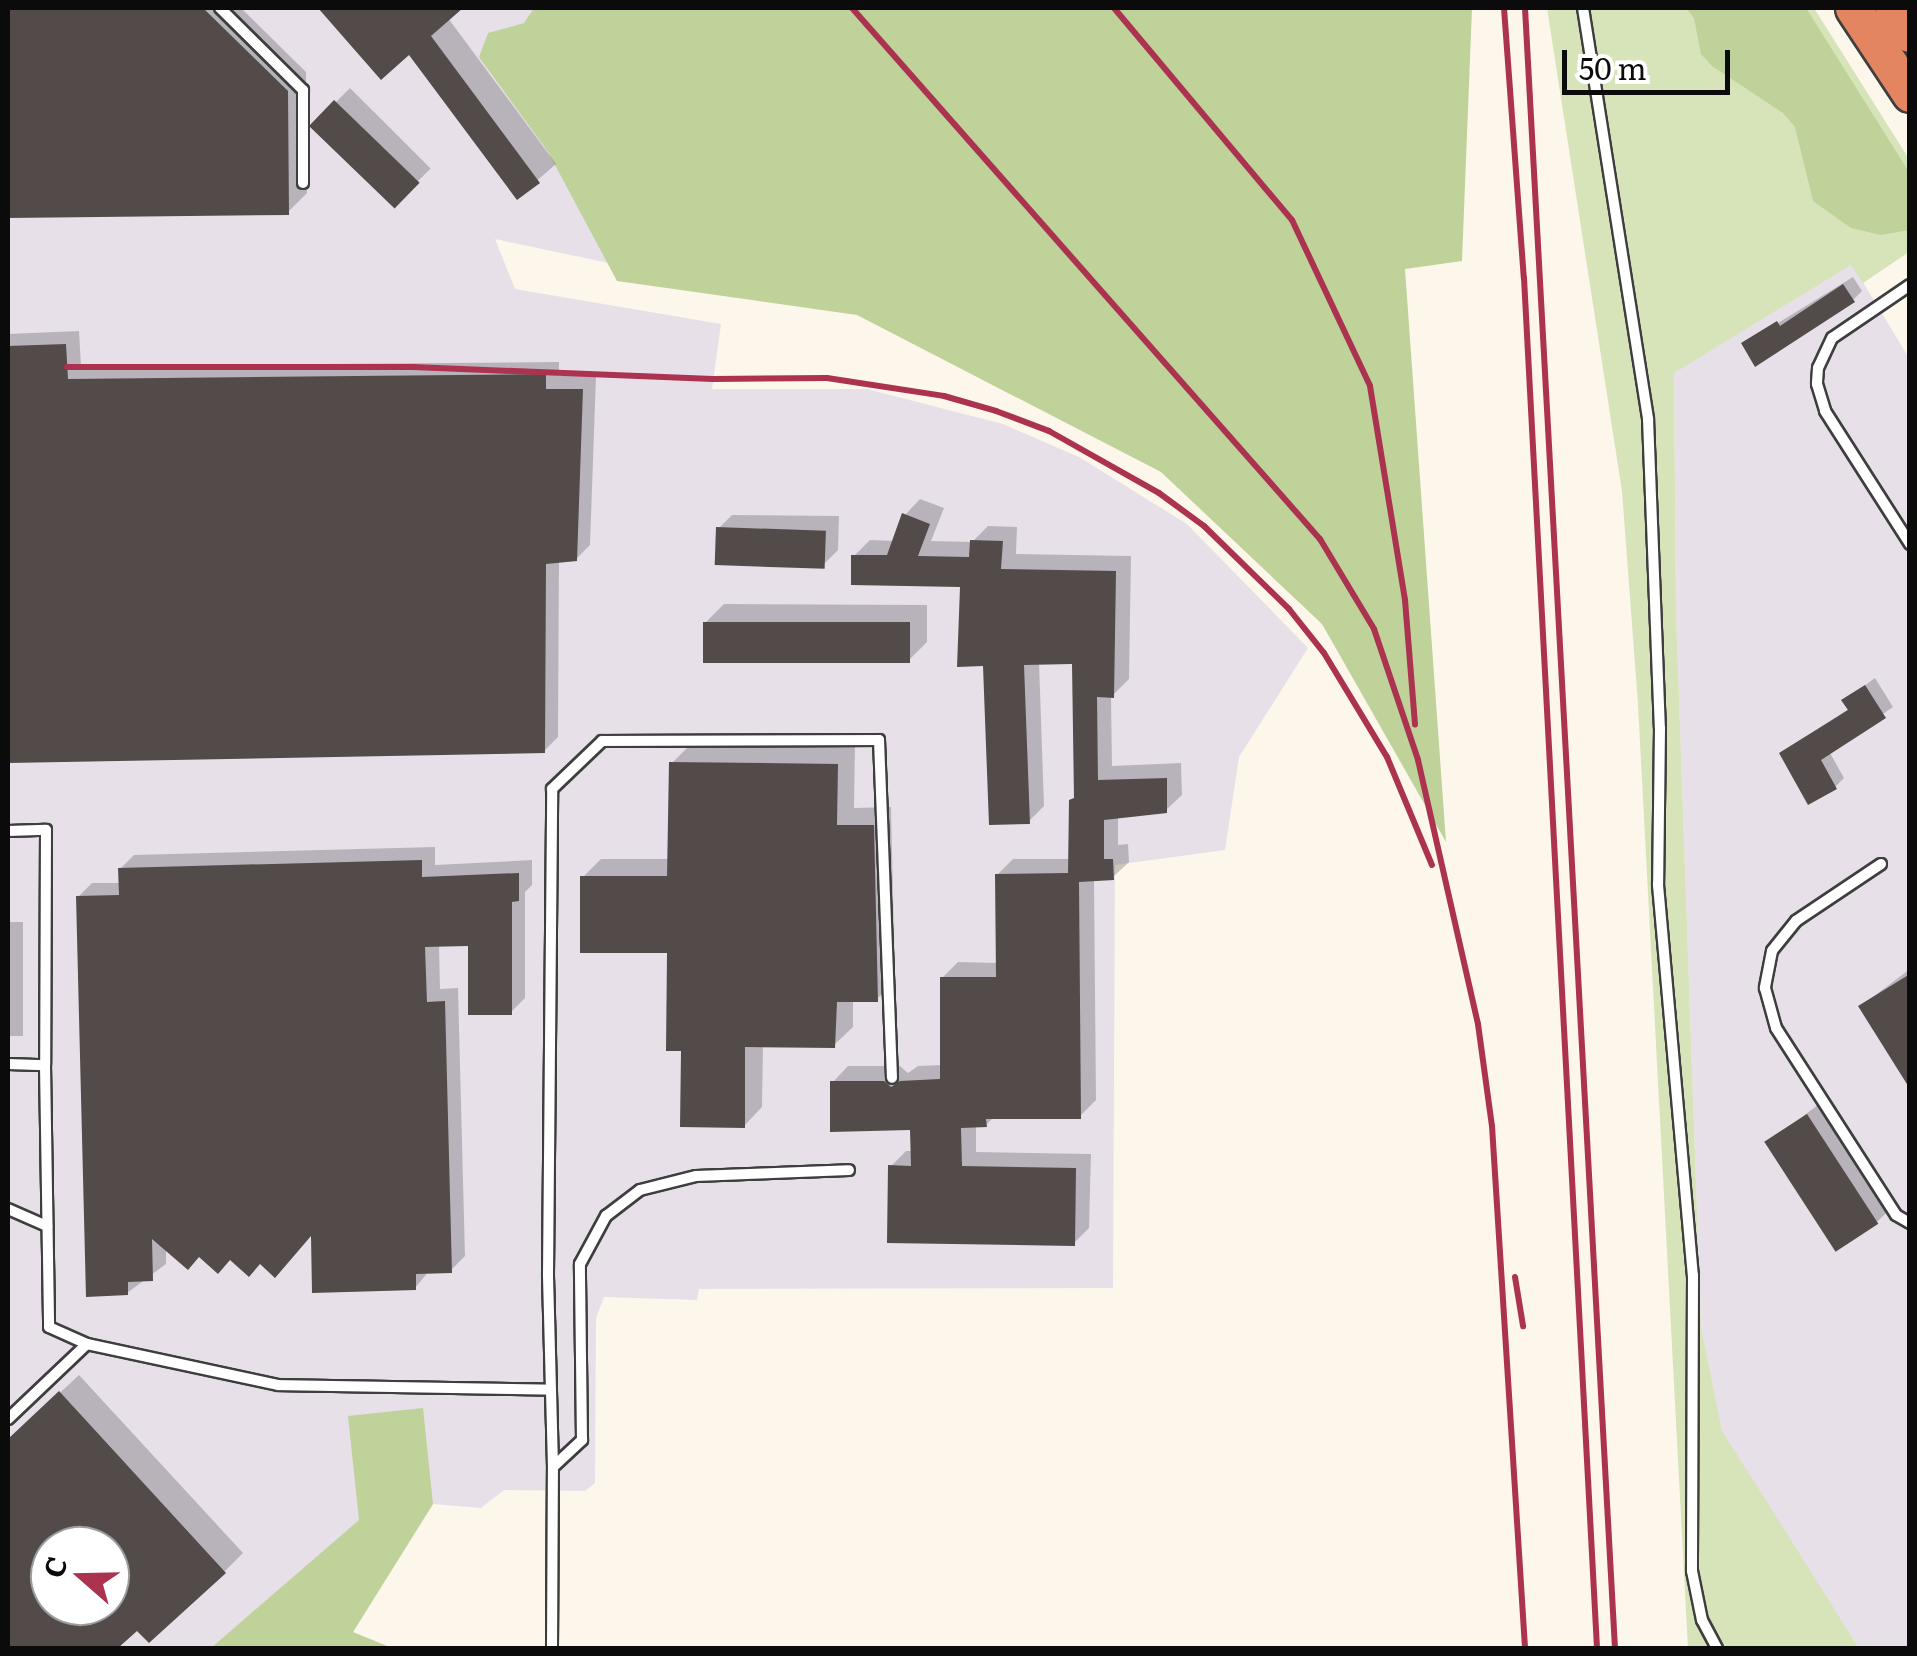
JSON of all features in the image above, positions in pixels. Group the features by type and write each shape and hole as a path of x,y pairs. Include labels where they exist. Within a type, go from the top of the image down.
{"highway":[{"path":"1853,8 1910,94"},
{"path":"1893,8 1910,34"}],"lane":[{"path":"220,8 303,90 302,184"},
{"path":"1583,8 1646,403 1660,728 1658,886 1693,1275 1692,1558 1702,1620 1717,1648"},
{"path":"1910,285 1832,338 1818,368 1817,384 1826,411 1910,544"},
{"path":"552,1648 554,1467 548,1274 552,789 602,741 879,740 892,1078"},
{"path":"8,831 46,830 44,1064 50,1327 87,1344 278,1385 551,1390"},
{"path":"1881,864 1796,922 1772,951 1766,988 1776,1028 1896,1215 1910,1223"},
{"path":"8,1064 44,1064"},
{"path":"554,1467 582,1440 580,1264 606,1216 640,1190 696,1176 850,1170"},
{"path":"8,1209 47,1226"},
{"path":"8,1419 87,1344"}],"shaded area":[{"path":"8,8 1095,8 769,297 495,239 515,289 721,324 712,389 867,389 1003,424 1079,457 1187,524 1308,648 1239,757 1225,850 1115,865 1113,1288 699,1289 697,1300 604,1297 596,1318 595,1483 585,1491 504,1490 481,1508 433,1504 343,1648 8,1648"},
{"path":"1852,264 1909,358 1909,1648 1859,1648 1722,1433 1701,1326 1676,611 1674,372"}],"green space":[{"path":"534,8 1472,8 1462,261 1405,269 1446,842 1322,624 1161,472 857,315 617,281 548,152 479,57 488,33 524,23"},
{"path":"1547,8 1814,8 1909,159 1909,252 1863,283 1851,265 1674,373 1676,611 1701,1326 1722,1431 1859,1648 1688,1648 1638,704 1622,491"},
{"path":"1686,8 1806,8 1909,172 1909,230 1881,235 1851,228 1813,201 1795,127 1783,113 1712,66 1701,54 1694,18"},
{"path":"423,1408 433,1504 353,1632 392,1648 211,1648 359,1520 348,1416"}],"building":[{"path":"8,8 203,8 288,91 289,215 8,218"},
{"path":"318,8 463,8 431,36 540,183 517,200 409,55 381,80"},
{"path":"334,100 420,183 395,209 309,126"},
{"path":"1843,284 1855,302 1755,367 1741,343 1777,321 1780,326"},
{"path":"66,344 68,379 546,374 546,389 583,389 577,561 546,564 545,753 8,763 8,346"},
{"path":"902,513 930,524 918,556 969,557 970,540 1003,541 1001,569 1116,571 1114,698 1097,697 1098,780 1167,778 1167,813 1104,820 1104,859 1113,859 1114,880 1079,882 1081,1119 986,1119 987,1127 961,1128 962,1166 1076,1168 1075,1246 887,1243 888,1165 911,1166 910,1130 830,1132 830,1081 884,1081 891,1087 900,1081 940,1079 940,977 996,977 995,874 1068,873 1069,800 1074,798 1072,664 1024,665 1030,824 989,825 983,666 957,667 960,587 851,585 851,555 887,555"},
{"path":"716,527 826,531 825,569 715,565"},
{"path":"703,622 910,622 910,663 703,663"},
{"path":"1865,685 1886,718 1821,760 1837,789 1808,805 1779,753 1848,710 1841,700"},
{"path":"669,762 838,764 837,825 874,825 878,1002 837,1002 835,1048 745,1047 745,1128 680,1127 681,1051 666,1051 667,953 580,953 580,876 667,876"},
{"path":"422,860 422,877 519,873 519,901 512,902 512,1015 468,1015 468,946 425,947 427,1002 445,1001 452,1273 416,1274 416,1290 312,1293 311,1236 275,1278 260,1264 249,1277 230,1260 218,1274 199,1257 188,1270 152,1239 153,1281 128,1282 128,1295 86,1297 76,896 119,895 118,868"},
{"path":"1910,974 1910,1089 1858,1006"},
{"path":"1807,1114 1878,1224 1836,1252 1764,1142"},
{"path":"59,1391 226,1573 149,1643 137,1631 118,1648 8,1648 8,1439"}],"railway":[{"path":"852,8 1320,539 1374,629 1418,760 1478,1024 1492,1126 1525,1648"},
{"path":"1114,8 1292,220 1370,386 1405,600 1415,725"},
{"path":"1504,8 1524,278 1597,1648"},
{"path":"1525,8 1615,1648"},
{"path":"67,367 413,367 713,379 827,378 944,396 996,411 1049,431 1159,493 1204,526 1289,609 1324,653 1387,757 1432,865"},
{"path":"1515,1277 1523,1326"}]}
